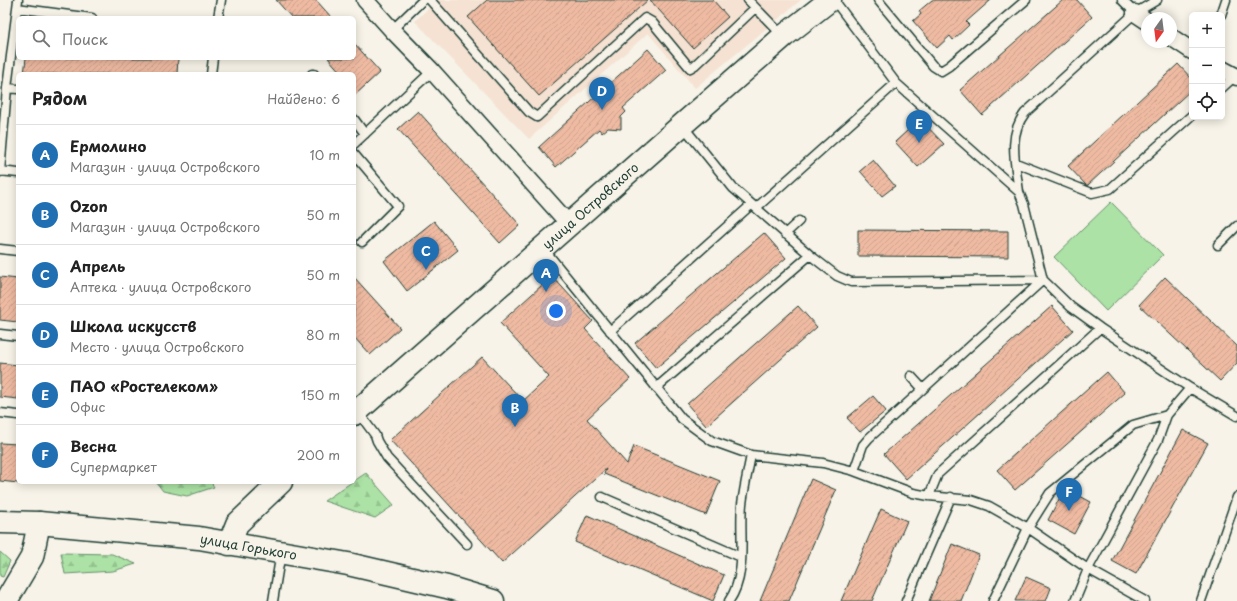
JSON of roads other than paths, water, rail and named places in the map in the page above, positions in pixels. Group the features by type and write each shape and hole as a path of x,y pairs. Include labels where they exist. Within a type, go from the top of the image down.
{"street":[{"path":"365,0 432,71 569,224"},
{"name":"улица Островского","path":"356,410 784,36 830,0"},
{"path":"1177,41 1189,49"},
{"path":"229,544 237,524 279,484"},
{"name":"улица Горького","path":"0,522 39,523 199,538 281,552 398,575 493,601"},
{"path":"6,601 32,557 39,523"}],"lane":[{"path":"218,16 221,0"},
{"path":"392,30 423,0"},
{"path":"430,0 529,112 537,117 645,18 652,22 690,68 755,8"},
{"path":"748,0 784,36"},
{"path":"834,0 896,83 1019,192"},
{"path":"878,0 933,66 941,71 949,66 1026,0"},
{"path":"1122,0 1141,17 1025,113 1019,121 1014,137 1019,192 1043,280 1070,307 1190,388 1237,416"},
{"path":"1146,12 1157,0"},
{"path":"1222,12 1226,0"},
{"path":"16,173 0,172 7,88 17,4 81,16"},
{"path":"211,72 213,60"},
{"path":"356,142 432,71"},
{"path":"1225,84 1231,74"},
{"path":"610,331 896,83"},
{"path":"7,88 16,89"},
{"path":"1016,163 1092,194 1110,189 1189,118"},
{"path":"356,122 365,134"},
{"path":"682,125 733,188 785,234 837,276 851,282 1043,280"},
{"path":"356,156 398,206 362,242"},
{"path":"785,234 799,221"},
{"path":"1218,245 1237,226"},
{"path":"543,247 682,419 712,441 751,455 823,463 854,471 913,493 971,500 989,506 1028,528 1088,569 1145,601"},
{"path":"0,249 16,251"},
{"path":"656,388 810,255"},
{"path":"854,471 863,445 869,438 922,388 1043,280"},
{"path":"929,496 938,474 1100,328"},
{"path":"0,334 16,336"},
{"path":"912,376 922,388"},
{"path":"1075,601 1088,569 1158,440 1167,415 1190,388"},
{"path":"356,412 375,435 387,458 467,544"},
{"path":"0,413 16,415"},
{"path":"993,601 1028,528 1050,493 1133,425 1167,415"},
{"path":"729,601 737,582 741,557 742,504 751,455"},
{"path":"602,497 741,557"},
{"path":"906,601 950,497"},
{"path":"1201,601 1237,497"},
{"path":"273,601 281,552"}],"place":[{"name":"Школа искусств","path":"602,110"},
{"name":"ПАО «Ростелеком»","path":"919,143"},
{"name":"Апрель","path":"426,270"},
{"name":"Ермолино","path":"546,292"},
{"name":"Ozon","path":"515,427"},
{"name":"Весна","path":"1069,511"}]}
